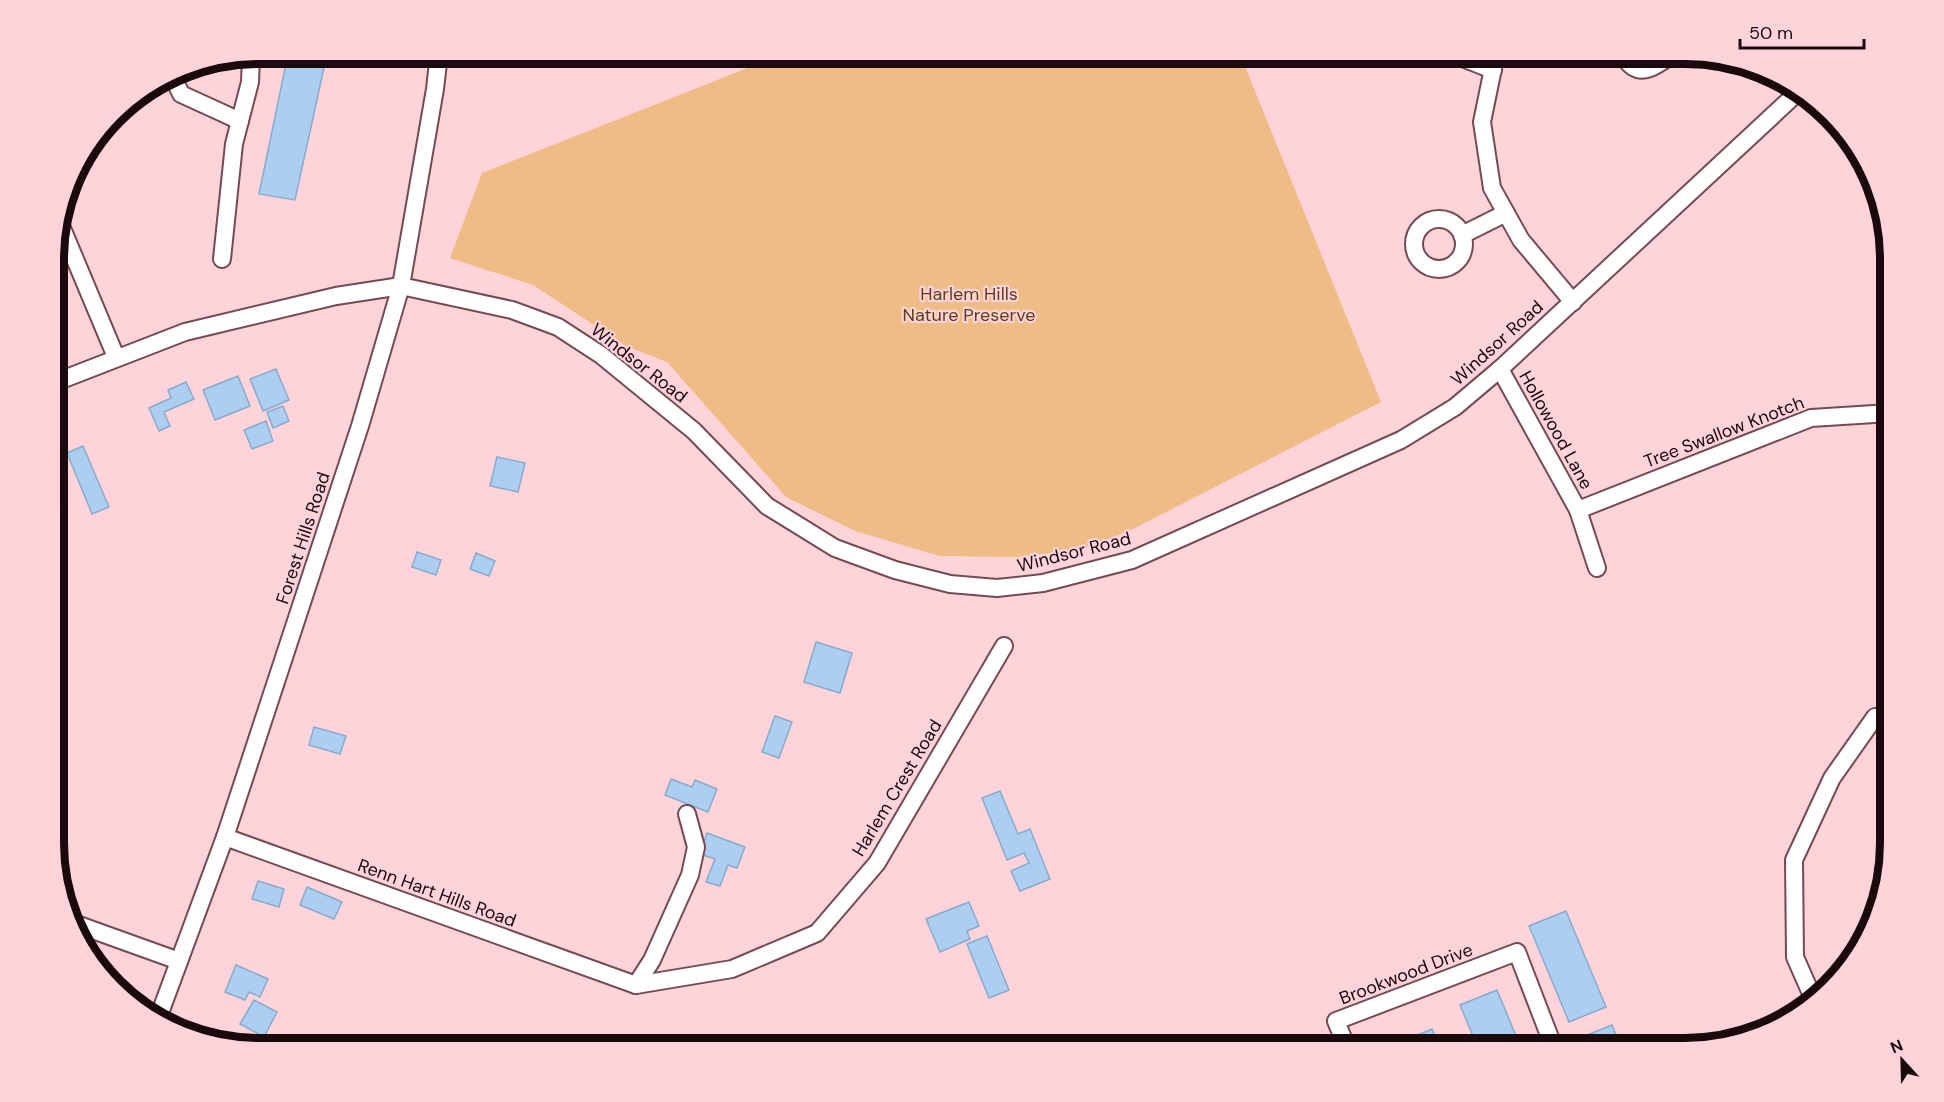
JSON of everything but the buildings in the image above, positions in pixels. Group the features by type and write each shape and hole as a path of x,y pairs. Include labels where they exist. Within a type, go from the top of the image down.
{"street":[{"path":"1494,64 1482,122 1492,188 1521,240 1573,302"},
{"path":"1628,64 1637,70 1649,70 1658,64"},
{"path":"222,259 234,144 250,82 251,65"},
{"name":"Forest Hills Road","path":"161,1010 225,837 351,454 401,286 438,65"},
{"path":"176,84 181,94 240,121"},
{"name":"Windsor Road","path":"64,379 184,332 336,296 401,286 512,310 558,327 601,355 694,431 767,506 835,548 896,570 950,584 997,588 1043,584 1132,560 1401,441 1455,407 1573,302 1792,98"},
{"path":"1462,235 1506,213"},
{"path":"66,237 116,357"},
{"name":"Hollowood Lane","path":"1500,369 1578,510 1597,568"},
{"name":"Tree Swallow Knotch","path":"1578,510 1810,418 1879,414"},
{"name":"Harlem Crest Road","path":"636,985 732,969 817,933 877,863 1004,646"},
{"path":"1810,991 1795,957 1794,860 1832,778 1875,717"},
{"path":"636,985 652,960 690,875 696,847 687,814"},
{"name":"Renn Hart Hills Road","path":"225,837 636,985"},
{"path":"84,927 179,961"},
{"name":"Brookwood Drive","path":"1343,1037 1336,1021 1517,952 1550,1037"}],"green space":[{"name":"Harlem Hills Nature Preserve","path":"1244,64 1381,402 1133,529 1083,549 1017,557 940,556 855,531 786,497 667,362 626,346 533,285 450,258 482,173 756,65"}]}
